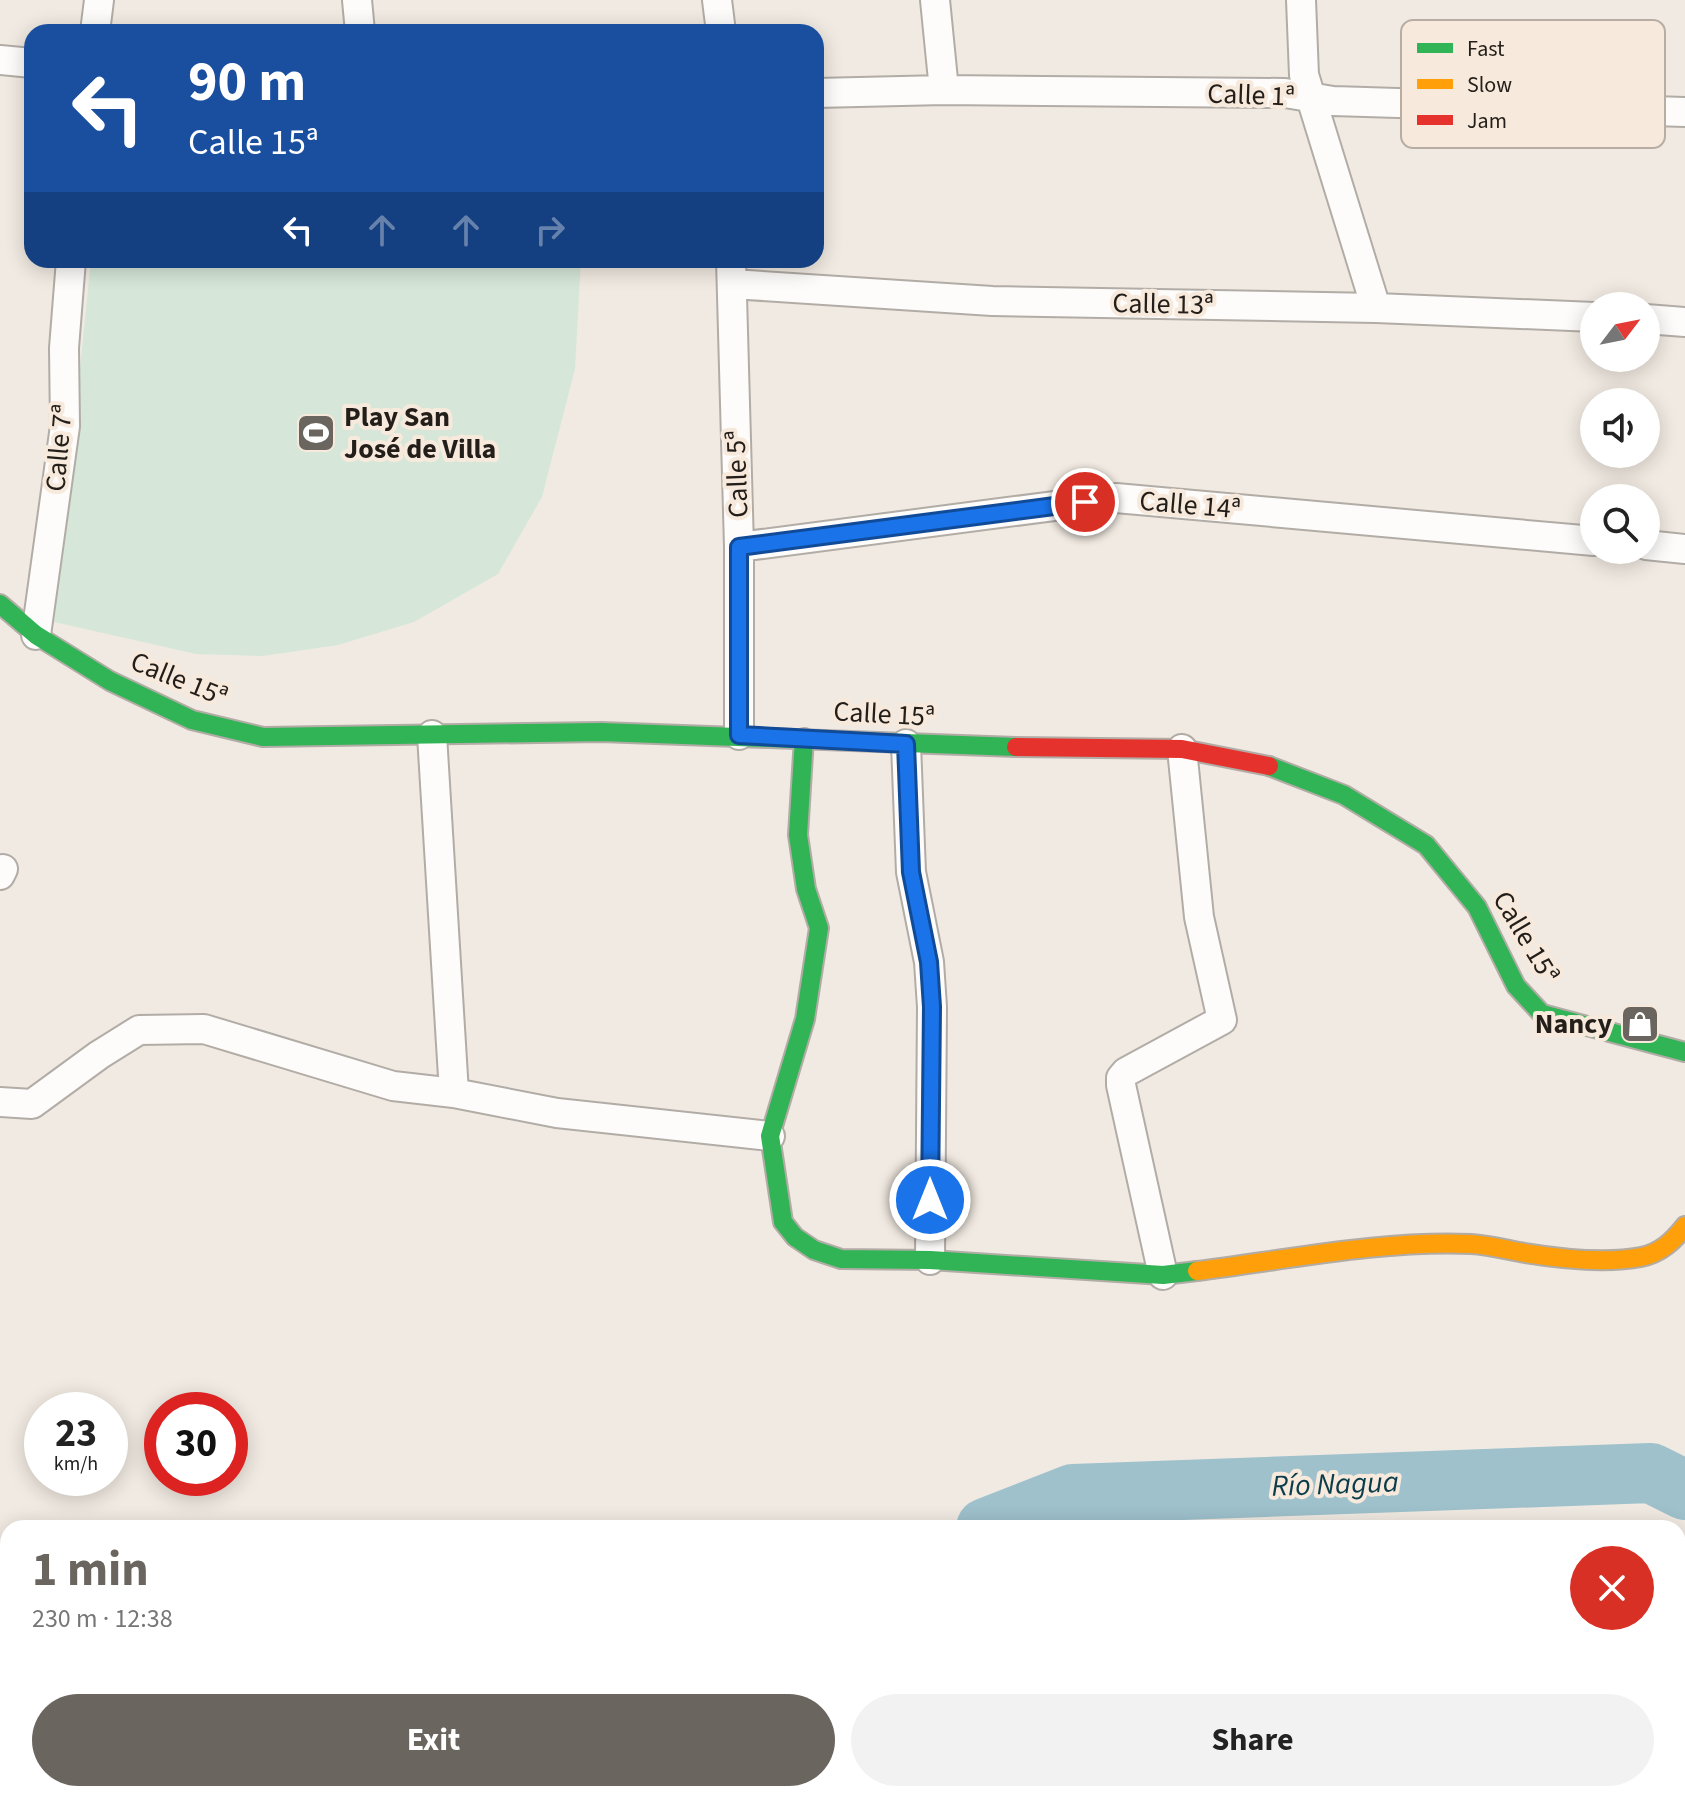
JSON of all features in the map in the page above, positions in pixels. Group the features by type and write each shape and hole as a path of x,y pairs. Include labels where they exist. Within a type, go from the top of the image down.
{"street":[{"path":"96,24 99,0"},
{"path":"357,0 359,24"},
{"path":"717,0 720,24"},
{"path":"935,0 944,90"},
{"path":"1301,0 1304,75 1309,97 1376,308"},
{"path":"0,60 24,62"},
{"name":"Calle 1ª","path":"824,93 944,90 1285,93 1333,101 1401,103"},
{"name":"Calle 1ª","path":"1665,111 1685,112"},
{"name":"Calle 7ª","path":"36,635 65,426 64,348 70,268"},
{"name":"Calle 13ª","path":"732,272 992,301 1376,308 1580,316"},
{"name":"Calle 5ª","path":"732,272 739,547 739,735"},
{"path":"1660,320 1685,322"},
{"name":"Calle 14ª","path":"739,547 1116,498 1580,540"},
{"path":"1660,546 1685,549"},
{"name":"Calle 15ª","path":"0,604 36,635 110,681 192,720 263,737 601,732 739,735 906,744 1182,749 1278,768 1344,795 1426,845 1477,907 1516,986 1542,1014 1685,1052"},
{"path":"432,735 454,1093"},
{"path":"804,738 798,835 806,889 819,928 805,1019 770,1136 783,1222 795,1237 814,1250 841,1259 930,1260 1163,1275 1402,1245 1473,1244 1530,1254 1601,1260 1642,1257 1672,1242 1685,1226"},
{"path":"906,744 911,872 929,962 932,1007 930,1260"},
{"path":"1163,1275 1121,1078 1126,1072 1222,1020 1199,917 1182,749"},
{"path":"0,1102 32,1104 139,1030 204,1029 393,1086 454,1093 557,1113 770,1136"}],"green space":[{"name":"Play San José de Villa","path":"90,268 581,268 575,369 542,497 498,574 414,622 338,645 263,656 196,654 54,622"}],"waterway":[{"name":"Río Nagua","path":"1006,1520 1073,1494 1651,1473 1685,1490"}],"traffic: fast":[{"path":"0,604 36,635 110,681 192,720 263,737 601,732 1016,747"},
{"path":"804,738 798,835 806,889 819,928 805,1019 770,1136 783,1222 795,1237 814,1250 841,1259 930,1260 1163,1275 1197,1271"},
{"path":"1269,766 1344,795 1426,845 1477,907 1516,986 1542,1014 1685,1052"}],"traffic: slow":[{"path":"1197,1271 1369,1248 1438,1244 1478,1245 1568,1259 1627,1259 1661,1249 1685,1226"}],"traffic: jam":[{"path":"1016,747 1182,749 1269,766"}],"place":[{"name":"Play San José de Villa","path":"316,433"},
{"name":"Nancy","path":"1640,1024"}],"route":[{"path":"930,1200 932,1007 929,962 911,872 906,744 739,735 739,547 1085,502"}]}
